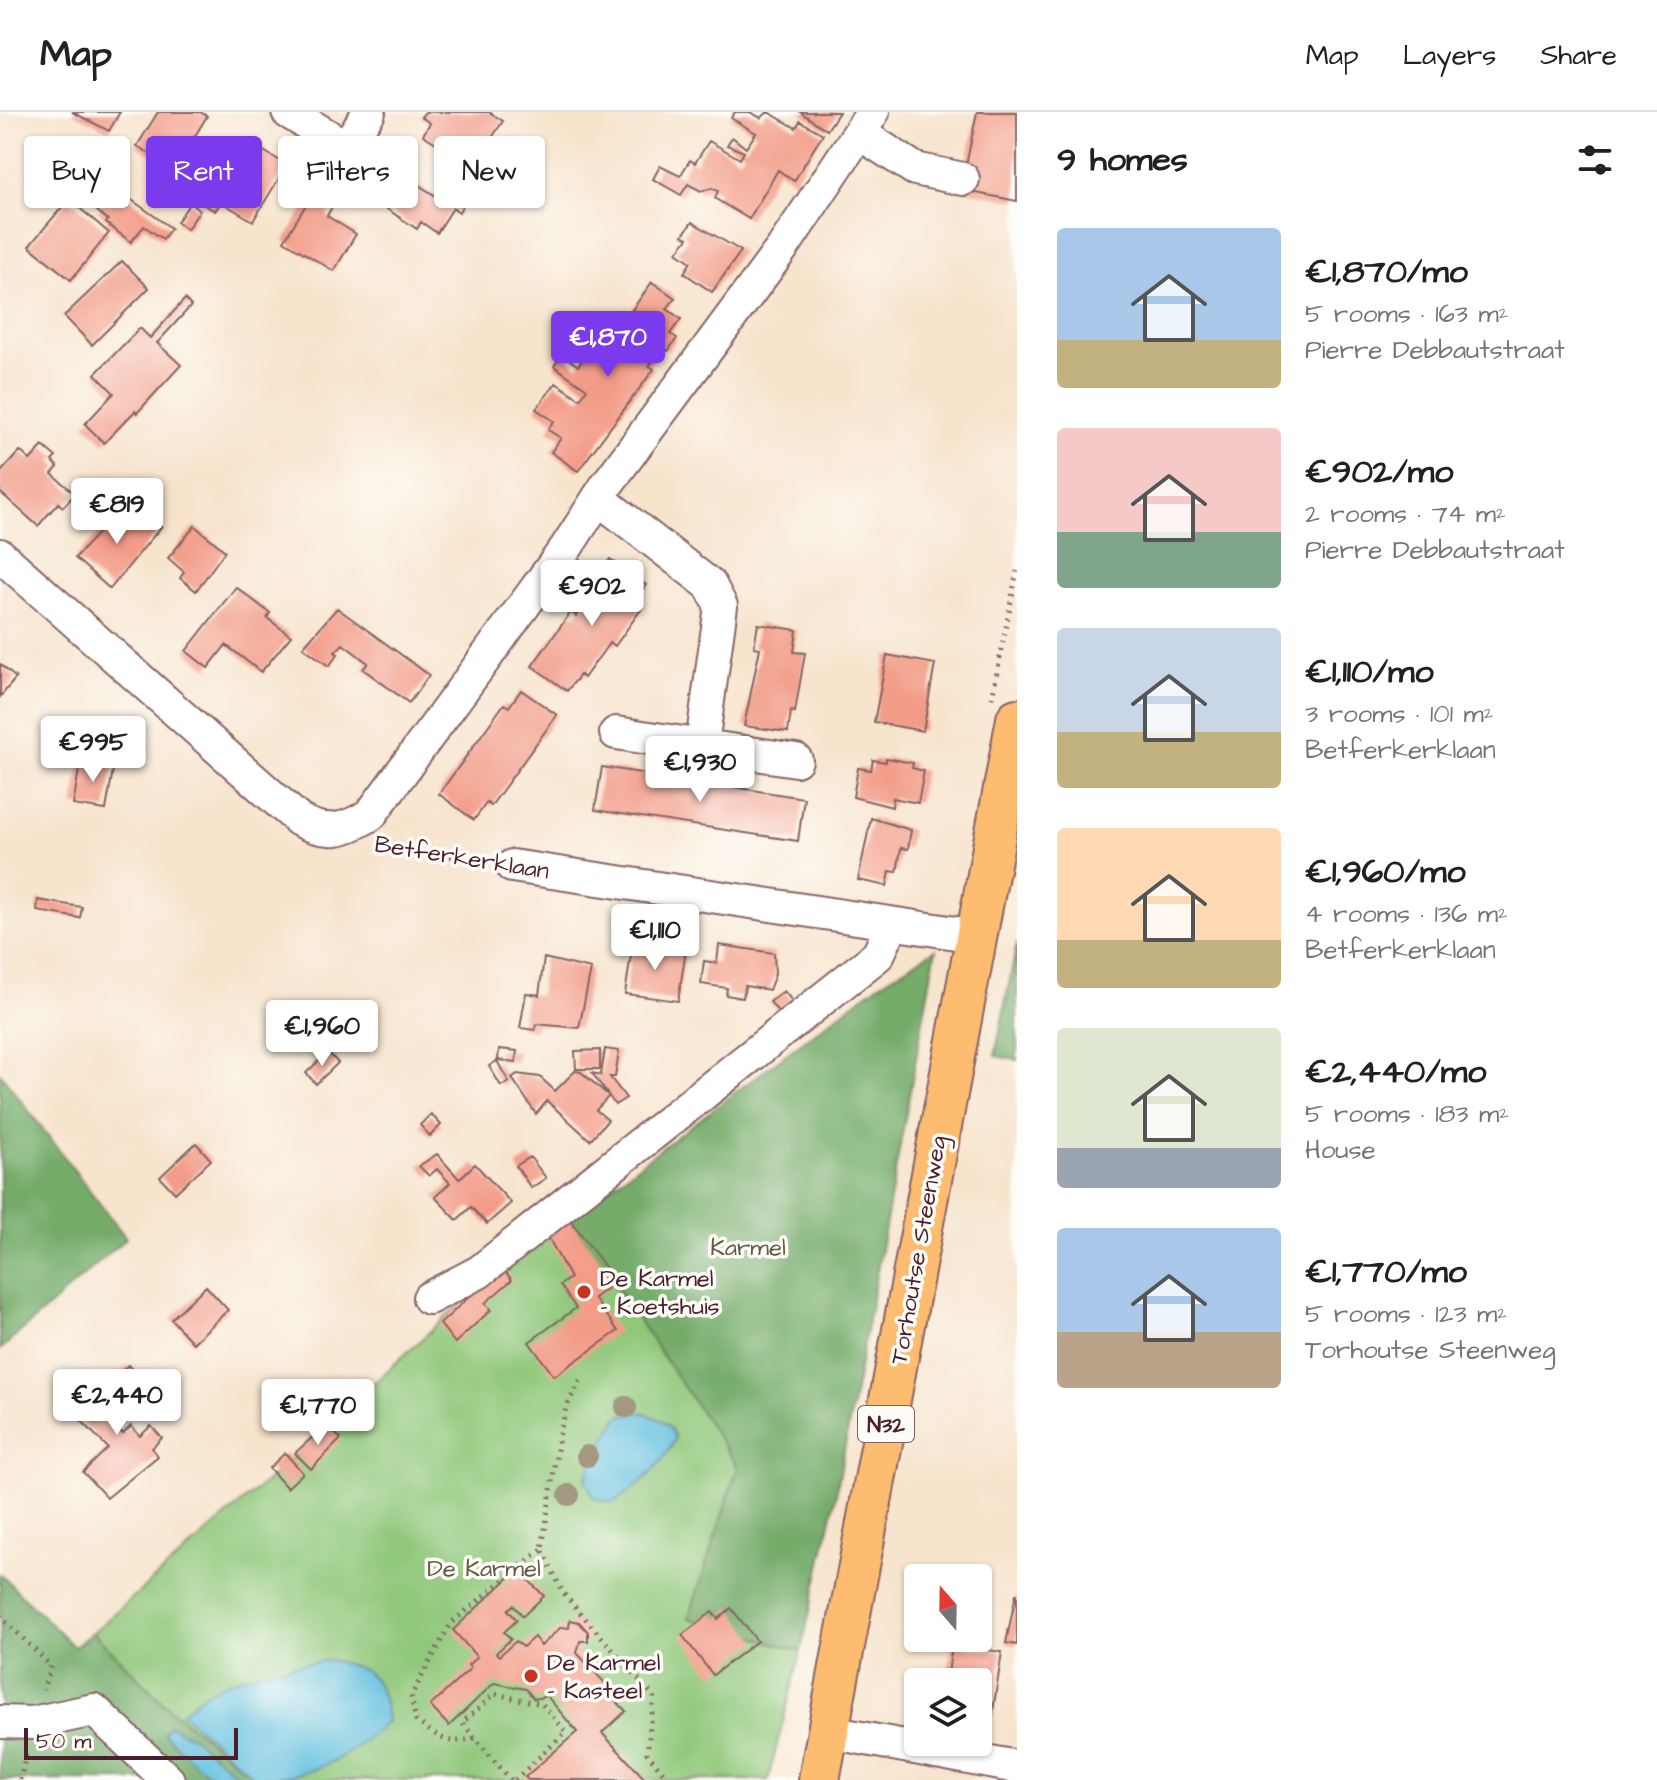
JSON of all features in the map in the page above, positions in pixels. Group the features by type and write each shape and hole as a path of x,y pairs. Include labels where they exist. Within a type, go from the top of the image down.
{"main road":[{"name":"Torhoutse Steenweg","path":"819,1780 976,936 1006,843 1017,719"}],"street":[{"path":"288,112 346,147 369,112"},
{"path":"0,555 299,820 311,826 340,830 371,814 783,247 866,122 915,169 963,179"},
{"path":"598,498 710,585 721,606 702,744"},
{"path":"616,733 796,760"},
{"name":"Betferkerklaan","path":"512,866 976,936"},
{"path":"429,1298 479,1272 878,955 892,925"},
{"path":"0,1722 32,1723 94,1710 168,1780"},
{"path":"829,1732 1017,1767"}],"path":[{"name":"Betferkerklaan","path":"340,830 372,844 512,866"},
{"path":"580,1381 566,1408 559,1437 542,1549 563,1593 654,1697 647,1753 669,1780"},
{"path":"475,1738 455,1743 446,1741 416,1721 411,1696 451,1623 542,1549"},
{"path":"495,1694 542,1704 566,1732 513,1780 462,1723 495,1694"}],"green space":[{"path":"1017,943 1017,1060 995,1056"},
{"name":"Karmel","path":"936,949 835,1500 801,1651 689,1618 738,1467 569,1218 878,985"},
{"path":"0,1073 126,1238 0,1350"},
{"name":"De Karmel","path":"574,1214 738,1467 689,1618 801,1651 768,1780 257,1780 165,1705 93,1632 275,1474 474,1291"},
{"path":"0,1574 74,1647 93,1632 165,1705 257,1780 0,1780"}],"water":[{"path":"642,1412 663,1421 670,1428 675,1439 670,1449 640,1483 622,1497 612,1503 594,1498 585,1479 598,1448 620,1416"},
{"path":"330,1660 356,1667 372,1677 382,1694 387,1721 342,1756 311,1770 294,1775 255,1778 182,1713 197,1699 232,1680 270,1669"},
{"path":"169,1726 191,1736 243,1780 217,1776 199,1767 164,1734"}],"building":[{"path":"72,112 120,112 109,131"},
{"path":"158,112 200,112 207,116 195,136 146,136 146,151 137,146"},
{"path":"425,112 489,112 503,121 493,136 434,136 434,142 423,135 430,123 421,117"},
{"path":"735,112 750,112 761,118 768,112 796,128 800,121 823,134 794,181 778,170 749,219 715,198 718,191 712,188 701,191 688,184 681,195 653,179 660,166 680,176 690,160 695,163 709,141 740,159 744,152 727,145 732,137 746,148 756,133 731,118"},
{"path":"800,112 839,112 827,130"},
{"path":"977,112 1017,112 1017,201 961,190"},
{"path":"262,150 278,160 278,180 262,206"},
{"path":"418,185 434,195 434,208 453,208 437,233 421,222 417,229 386,208 418,208"},
{"path":"130,199 171,228 163,239 144,226 131,242 106,223 108,220 97,211 99,208 130,208"},
{"path":"61,208 80,208 109,233 71,280 29,246"},
{"path":"187,208 200,210 187,229 177,222"},
{"path":"231,208 261,208 253,221"},
{"path":"304,208 331,208 327,216 356,234 334,271 284,241"},
{"path":"692,222 741,251 712,292 684,273 691,262 677,252 688,238 683,235"},
{"path":"122,261 149,288 92,345 64,316"},
{"path":"652,282 675,298 667,309 681,319 670,334 677,338 668,351 646,336 639,346 655,357 649,366 654,369 578,471 551,452 561,438 548,430 554,421 536,409 556,383 580,399 587,389 554,366 562,354 578,366 593,345 602,352"},
{"path":"185,299 191,306 157,343 181,365 137,413 135,411 104,443 85,424 114,393 95,374 140,328 150,338"},
{"path":"43,446 56,457 52,461 58,467 52,474 75,494 63,507 58,503 38,526 0,492 0,473 20,451 30,460"},
{"path":"122,507 140,521 145,514 161,527 110,589 75,558"},
{"path":"195,526 225,551 196,591 180,578 184,572 168,558"},
{"path":"610,559 646,585 633,602 642,608 615,646 610,642 584,678 580,675 567,691 532,666 571,612 576,616 594,592 601,581 597,578"},
{"path":"236,587 270,613 267,618 291,636 261,672 226,645 208,668 186,651"},
{"path":"337,608 429,675 409,703 363,669 368,663 343,644 335,652 338,654 329,666 303,647"},
{"path":"758,624 797,630 794,652 805,653 795,712 791,711 788,732 744,726 760,648 754,647"},
{"path":"887,655 935,664 923,731 874,722"},
{"path":"0,664 16,678 0,697"},
{"path":"521,690 557,715 491,806 487,802 474,820 439,794 504,704 509,707"},
{"path":"81,758 114,764 106,810 73,805"},
{"path":"886,758 913,763 912,768 924,771 918,803 893,798 892,807 853,797 858,768 871,770 873,760 886,762"},
{"path":"602,767 804,798 798,841 595,810"},
{"path":"871,818 911,830 908,849 901,848 897,872 890,871 887,886 858,880"},
{"path":"38,900 82,907 80,918 37,911"},
{"path":"633,942 686,950 678,1001 625,994"},
{"path":"719,945 774,953 775,974 769,990 745,986 743,998 726,995 727,988 701,984 704,961 717,963"},
{"path":"544,958 591,969 579,1028 536,1024 535,1030 520,1028 526,993 539,995"},
{"path":"784,991 793,1002 779,1013 770,1002"},
{"path":"499,1049 517,1051 516,1062 498,1060"},
{"path":"605,1049 619,1051 615,1077 610,1077 626,1098 615,1105 592,1073 601,1075"},
{"path":"600,1050 600,1069 576,1069 575,1051"},
{"path":"328,1052 338,1063 316,1084 306,1073"},
{"path":"497,1061 509,1082 501,1086 489,1066"},
{"path":"575,1071 581,1072 609,1096 596,1110 608,1120 590,1140 547,1101 536,1114 512,1078 517,1074 540,1077 555,1091"},
{"path":"431,1114 441,1125 430,1136 420,1125"},
{"path":"196,1143 211,1160 175,1193 160,1177"},
{"path":"437,1154 459,1179 475,1164 511,1203 487,1224 471,1207 457,1220 435,1197 450,1183 437,1169 429,1176 419,1166"},
{"path":"530,1157 546,1178 531,1188 516,1166"},
{"name":"De Karmel - Koetshuis","path":"569,1218 616,1282 594,1298 618,1331 554,1376 529,1342 576,1308 560,1285 570,1278 543,1227"},
{"path":"501,1267 512,1280 485,1303 491,1310 455,1343 440,1324"},
{"path":"206,1286 228,1310 193,1343 171,1319"},
{"path":"128,1365 142,1381 106,1416 123,1434 131,1426 140,1436 151,1426 162,1438 152,1448 158,1456 107,1498 83,1472 108,1448 76,1415"},
{"path":"326,1425 341,1439 311,1469 295,1453"},
{"path":"285,1453 303,1473 287,1488 269,1468"},
{"name":"De Karmel - Kasteel","path":"518,1569 544,1596 523,1616 513,1605 508,1610 517,1620 504,1632 511,1639 496,1653 499,1656 516,1641 523,1647 534,1637 541,1646 561,1627 569,1628 570,1620 579,1622 588,1632 588,1641 580,1641 577,1653 618,1697 615,1700 626,1711 602,1733 646,1780 528,1780 525,1777 577,1732 547,1696 534,1699 526,1689 494,1683 449,1726 430,1706 471,1668 468,1665 477,1657 453,1630"},
{"path":"1017,1594 1017,1645 1006,1643"},
{"path":"731,1608 757,1641 713,1675 682,1635 712,1612 718,1619"},
{"path":"951,1652 1002,1652 992,1718 992,1668 949,1668"}],"place":[{"name":"De Karmel - Koetshuis","path":"584,1292"},
{"name":"De Karmel - Kasteel","path":"531,1676"}]}
